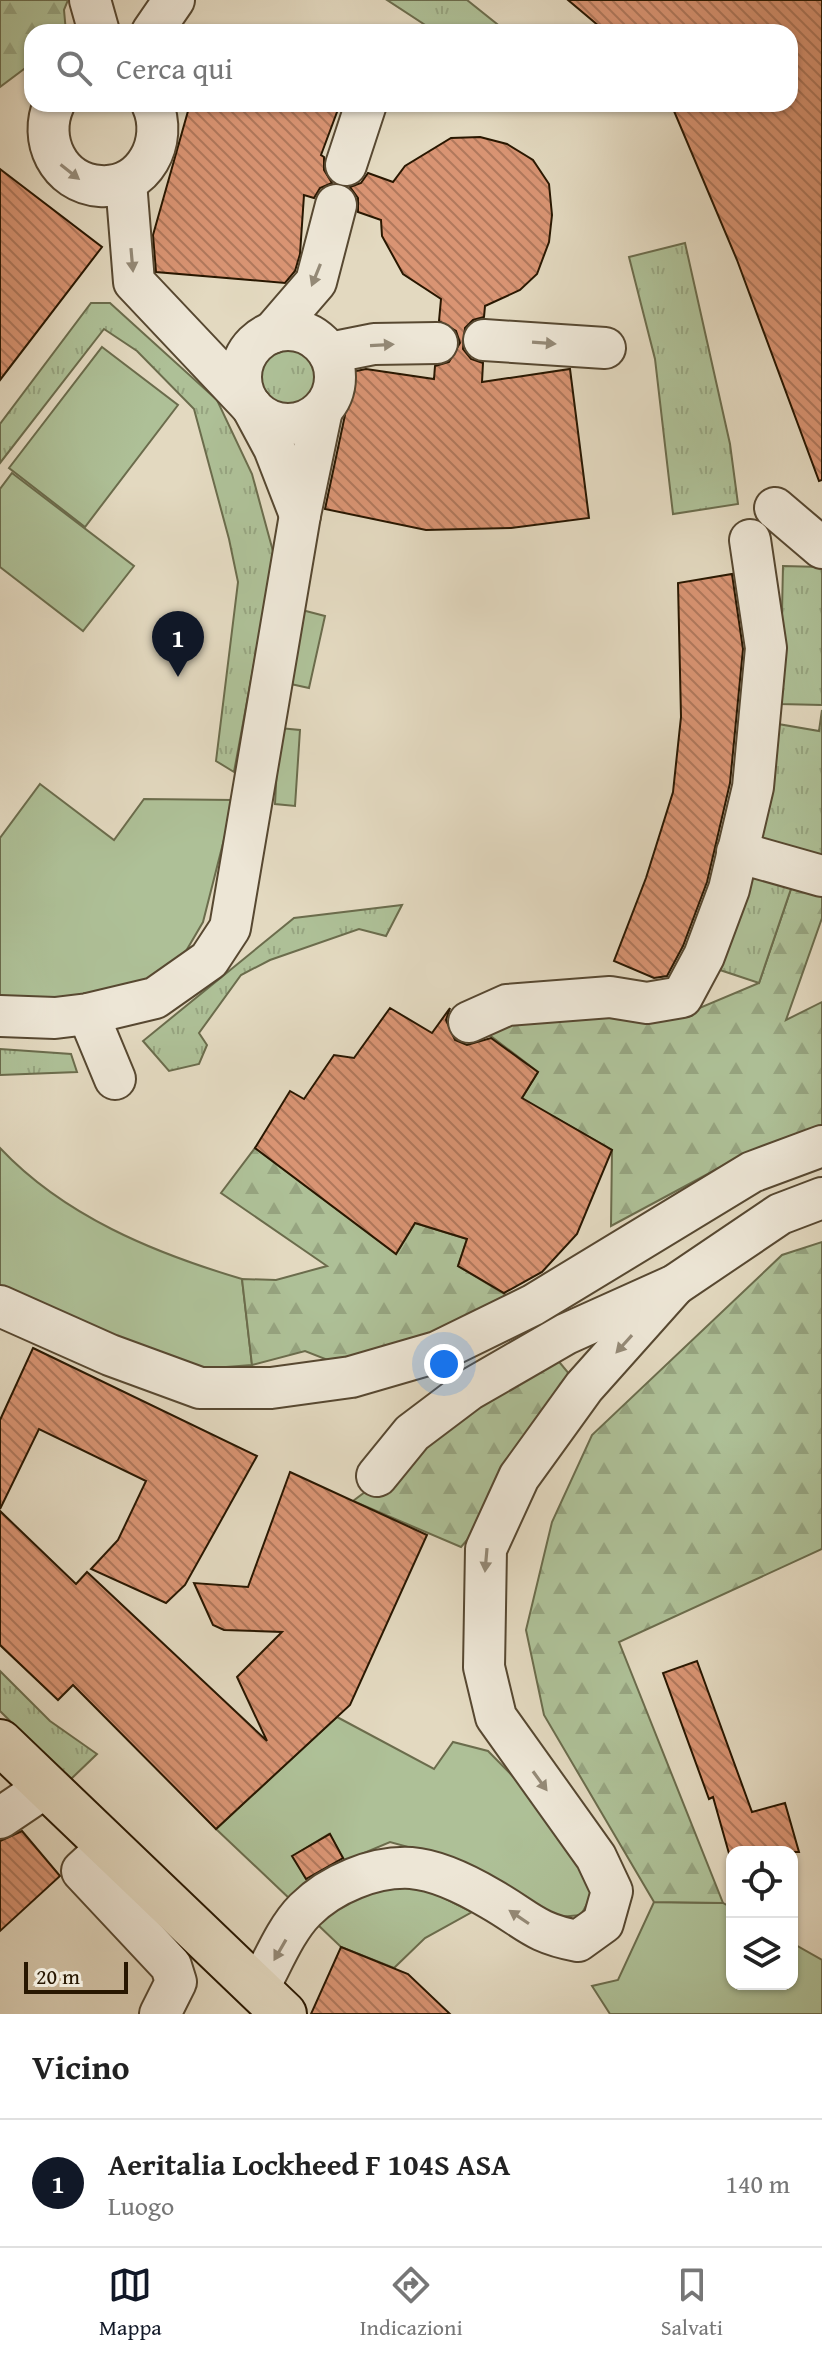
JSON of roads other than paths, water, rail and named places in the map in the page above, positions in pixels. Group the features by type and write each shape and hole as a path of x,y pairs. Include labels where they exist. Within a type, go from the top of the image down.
{"main road":[{"path":"0,1742 271,2001"}],"street":[{"path":"90,0 97,24"},
{"path":"158,24 174,0"},
{"path":"52,112 47,129 53,157 74,178 100,186 126,182 147,165 159,134 154,112"},
{"path":"346,165 363,112"},
{"path":"126,182 134,282 252,407 277,422 298,423 322,410"},
{"path":"300,515 274,448 245,396 241,371 246,356 258,341 272,333 316,282 336,205"},
{"path":"0,1016 55,1018 88,1014 155,998 209,960 230,928 300,515 322,410 335,384 329,353 318,341 299,331 272,333"},
{"path":"484,340 605,348"},
{"path":"329,353 374,344 437,343"},
{"path":"775,508 822,548"},
{"path":"469,1022 507,1005 610,997 647,1003 682,997 704,956 729,889 753,787 766,648 750,540"},
{"path":"737,852 822,876"},
{"path":"88,1014 115,1079"},
{"path":"0,1306 110,1355 200,1388 271,1388 351,1377 437,1352 533,1305 752,1172 822,1146"},
{"path":"377,1476 412,1433 469,1390 566,1334 675,1285 780,1214 822,1198"},
{"path":"271,2001 303,1912 331,1888 371,1873 411,1868 448,1879 491,1898 545,1935 578,1941 603,1923 612,1891 596,1857 496,1717 484,1667 486,1549 519,1477 584,1387 675,1285"},
{"path":"0,1818 46,1787"},
{"path":"108,1847 82,1871 171,1966 176,1982 160,2014"}],"place":[{"name":"Aeritalia Lockheed F 104S ASA","path":"178,677"}]}
